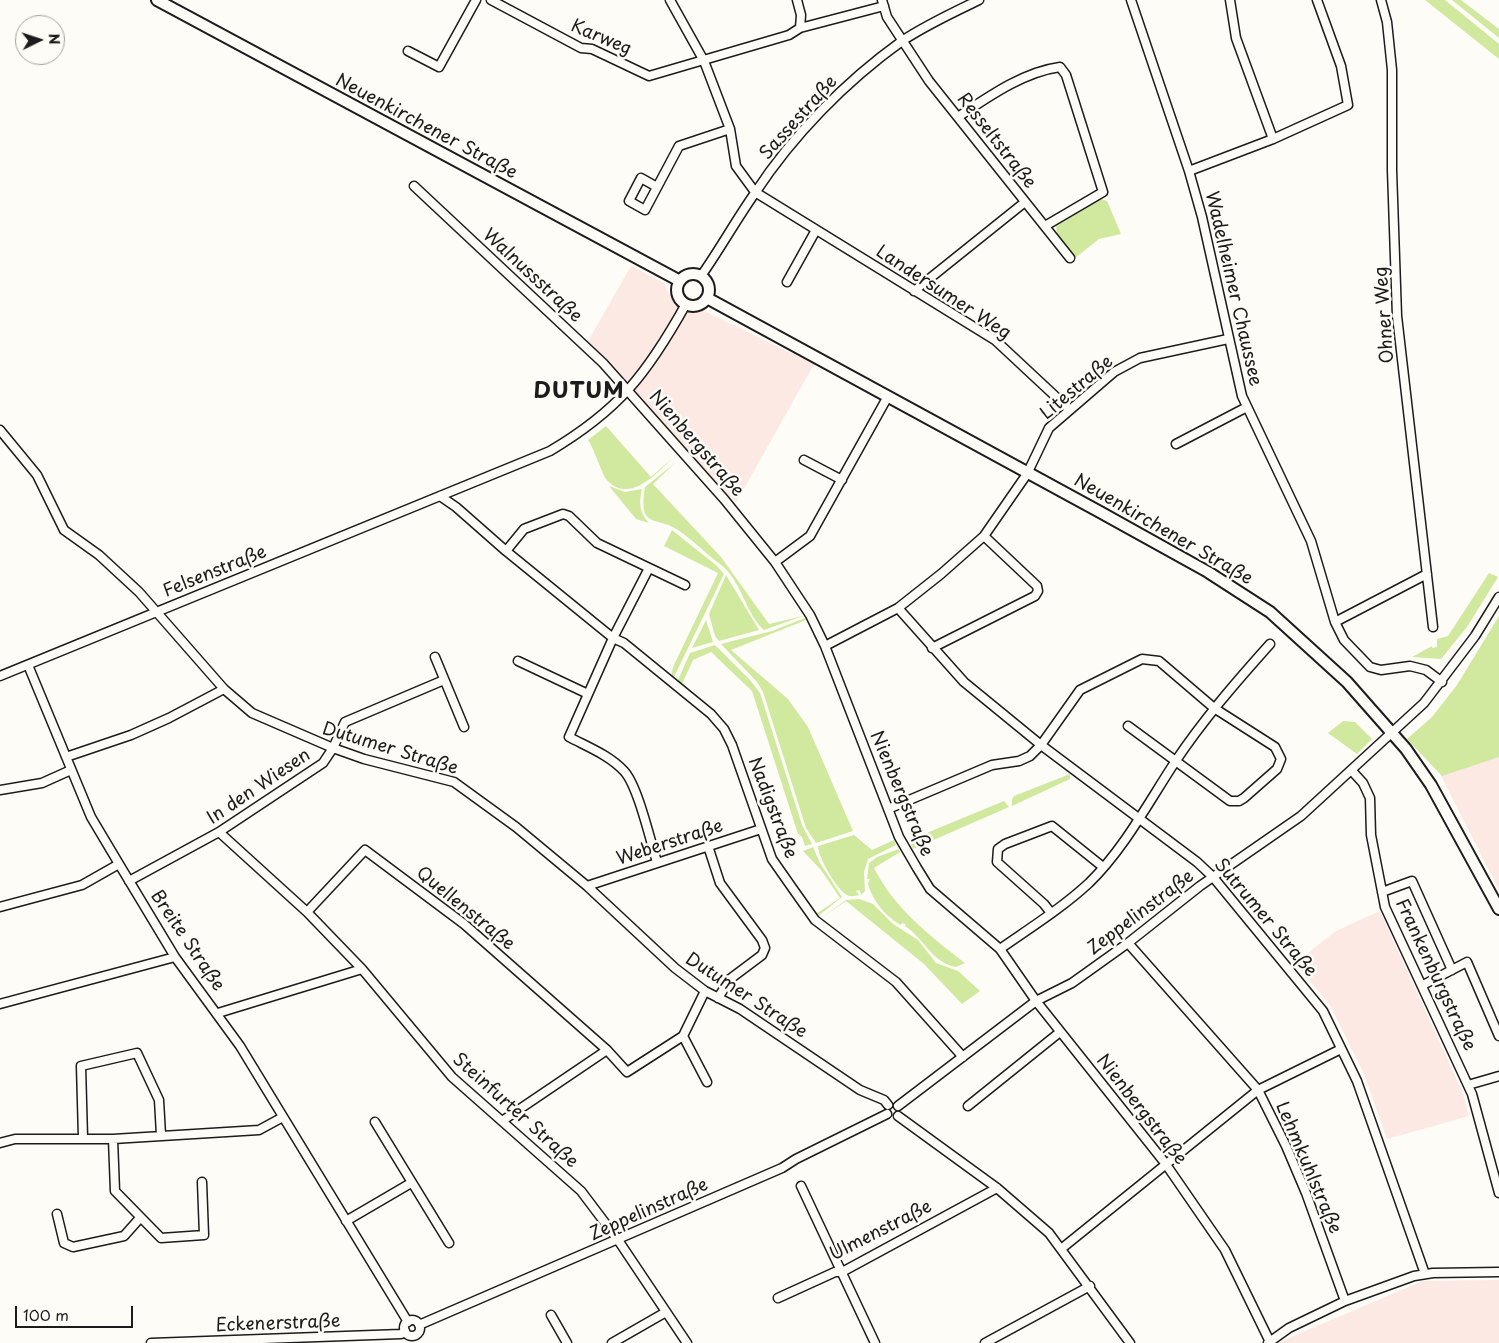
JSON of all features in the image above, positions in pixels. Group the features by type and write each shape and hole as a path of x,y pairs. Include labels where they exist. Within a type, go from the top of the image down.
{"street":[{"name":"Neuenkirchener Straße","path":"157,0 680,281"},
{"path":"408,51 439,66 476,0"},
{"name":"Karweg","path":"491,0 580,48 592,49 650,76 789,35 800,28 883,3"},
{"name":"Landersumer Weg","path":"670,0 704,61 730,129 736,166 755,192 995,340 1069,410"},
{"path":"797,0 801,15 800,28"},
{"name":"Sassestraße","path":"701,276 755,192 820,112 850,83 902,42 939,19 978,0"},
{"name":"Wadelheimer Chaussee","path":"1131,0 1189,171 1202,217 1237,380 1247,407 1311,541 1335,622 1344,640 1370,667 1382,670 1410,666 1426,670 1442,682"},
{"path":"1230,0 1236,38 1273,139"},
{"path":"1189,171 1273,139 1348,105 1341,66 1318,0"},
{"name":"Ohner Weg","path":"1381,0 1387,22 1392,70 1392,170 1397,316 1433,627"},
{"name":"Resseltstraße","path":"883,3 887,17 929,81 1070,258"},
{"path":"958,117 1000,90 1048,68 1060,67 1066,75 1103,192 1045,226"},
{"path":"658,187 679,146 730,129"},
{"name":"Walnussstraße","path":"414,186 603,363 629,390"},
{"path":"914,291 1024,202"},
{"path":"787,282 816,230"},
{"path":"690,274 701,276 709,286 707,298 697,305 686,304 678,294 680,281 690,274"},
{"name":"Neuenkirchener Straße","path":"707,298 838,368 887,398 1027,474 1084,502 1208,572 1257,603 1338,672 1393,733 1431,785 1499,909"},
{"name":"Felsenstraße","path":"0,676 550,451 580,433 608,411 629,390 660,350 686,304"},
{"name":"Litestraße","path":"826,646 898,608 941,574 984,536 1027,474 1049,428 1114,372 1140,358 1228,339"},
{"name":"Nienbergstraße","path":"629,390 776,562 810,614 826,646 899,837 930,889 1000,949 1036,1001 1165,1163 1225,1250 1269,1342"},
{"path":"776,562 810,536 887,398"},
{"path":"1176,444 1247,407"},
{"name":"Dutumer Straße","path":"0,430 37,475 64,530 99,555 139,592 224,689 252,713 333,748 364,759 454,782 516,827 587,886 675,968 705,991 740,1009 860,1090 884,1100 888,1105"},
{"path":"804,460 842,480"},
{"name":"Nadigstraße","path":"440,496 456,507 506,551 613,638 624,643 711,714 724,729 732,745 772,859 815,920 896,982 963,1057"},
{"path":"506,551 524,529 563,514 569,516 597,543 686,585"},
{"path":"932,648 1035,596 1038,591 1037,586 984,536"},
{"path":"649,568 613,638 569,737 608,756 626,772 634,788 657,862"},
{"path":"1335,622 1427,574"},
{"name":"Zeppelinstraße","path":"898,1106 1036,1001 1072,982 1128,943 1213,877 1301,816 1424,703 1442,682 1499,597"},
{"name":"Sutrumer Straße","path":"898,608 964,682 1041,745 1140,818 1213,877 1323,1011 1357,1081 1425,1274"},
{"path":"1000,949 1088,884 1140,818 1175,762 1214,708 1270,644"},
{"path":"434,657 464,727"},
{"path":"888,809 992,765 1019,761 1030,756 1041,745 1080,690 1142,660 1159,661 1214,708 1275,747 1280,759 1277,769 1239,801 1230,801 1128,726"},
{"path":"518,661 588,694"},
{"name":"Breite Straße","path":"28,665 92,817 119,864 175,957 240,1046 408,1322"},
{"name":"In den Wiesen","path":"129,881 219,832 323,763 333,748 345,722 444,680"},
{"path":"66,757 130,735 169,718 224,689"},
{"path":"0,790 42,783 71,770"},
{"name":"Frankenburgstraße","path":"1352,771 1363,783 1370,798 1371,835 1385,907 1468,1085 1499,1193"},
{"path":"1051,913 1044,904 997,862 998,849 1005,844 1052,826 1103,867"},
{"name":"Weberstraße","path":"587,886 761,829"},
{"name":"Steinfurter Straße","path":"219,832 307,912 362,968 452,1077 581,1191 618,1240 687,1343"},
{"path":"708,846 720,883 762,940 765,948 762,955 730,979 718,998"},
{"name":"Quellenstraße","path":"307,912 365,850 464,924 607,1050"},
{"path":"0,907 82,886 119,864"},
{"path":"1382,892 1412,881 1452,970"},
{"name":"Lehmkuhlstraße","path":"1128,943 1258,1090 1286,1146 1306,1194 1345,1301"},
{"path":"0,1004 175,957"},
{"path":"1423,985 1467,962 1499,1036"},
{"path":"218,1014 362,968"},
{"path":"502,1121 607,1050 627,1072 683,1036 705,991"},
{"path":"968,1106 1060,1032"},
{"path":"683,1036 707,1082"},
{"path":"1061,1249 1165,1163 1258,1090 1341,1049"},
{"path":"83,1138 81,1066 137,1053 159,1100 161,1136"},
{"path":"1468,1085 1499,1076"},
{"path":"898,1116 900,1111 898,1106 894,1104 888,1105 887,1114 892,1117 898,1116 997,1188 1049,1233 1090,1286 1130,1343"},
{"name":"Zeppelinstraße","path":"419,1325 782,1168 796,1159 887,1114"},
{"path":"0,1142 15,1139 113,1139 259,1130 283,1117"},
{"path":"375,1122 449,1243"},
{"path":"113,1139 115,1191 161,1238 204,1235 202,1182"},
{"path":"346,1221 411,1183"},
{"path":"801,1186 875,1343"},
{"name":"Ulmenstraße","path":"778,1298 835,1272 842,1272 997,1188"},
{"path":"57,1214 64,1243 74,1247 124,1236 140,1218"},
{"path":"1269,1342 1289,1328 1345,1301 1425,1274 1499,1272"},
{"path":"985,1343 1090,1286"},
{"path":"612,1343 666,1312"},
{"path":"551,1316 567,1343"},
{"path":"414,1321 419,1325 420,1330 416,1335 410,1336 405,1331 405,1326 408,1322 414,1321"},
{"name":"Eckenerstraße","path":"151,1343 251,1341 401,1334 405,1331"},
{"path":"416,1335 420,1343"},
{"path":"1000,1335 1005,1343"}],"shaded area":[{"path":"631,266 664,283 674,304 686,311 698,308 814,364 736,503 587,343"},
{"path":"1499,757 1499,890 1440,774"},
{"path":"1380,911 1462,1091 1469,1116 1387,1139 1364,1074 1330,1005 1295,963 1336,931"},
{"path":"1499,1280 1499,1343 1277,1343 1423,1281"}],"green space":[{"path":"1425,0 1445,0 1499,44 1499,59"},
{"path":"1452,0 1461,0 1499,29 1499,38"},
{"path":"1101,199 1107,201 1121,234 1099,239 1075,258 1057,234 1056,226"},
{"path":"606,426 651,477 674,457 643,484 624,489 615,486 606,479 588,440"},
{"path":"675,463 653,484 721,557 769,624 803,616 764,630 752,615 733,579 720,564 678,530 646,516 643,501 645,487"},
{"path":"609,486 625,492 642,489 641,507 643,515 649,523 636,519"},
{"path":"672,530 717,566 724,574 673,679 671,677 673,667 718,573 664,546"},
{"path":"1489,573 1498,577 1467,627 1441,659 1412,657 1432,646 1432,648 1437,647 1437,639 1448,636"},
{"path":"726,575 759,630 719,641 715,636 709,614"},
{"path":"1499,616 1499,757 1442,776 1407,739 1432,717 1457,685"},
{"path":"805,618 806,620 731,650 788,699 808,727 853,831 816,843 806,828 763,692 757,682 721,644 772,631"},
{"path":"706,620 713,642 692,648"},
{"path":"715,645 750,680 760,693 802,825 812,844 805,846 802,837 798,834 752,691 711,652 693,660 682,684 677,682 690,653"},
{"path":"1343,721 1355,722 1372,739 1357,754 1328,733"},
{"path":"1070,774 1070,779 1012,806 1014,796"},
{"path":"1004,801 1009,807 913,849 911,844 929,832"},
{"path":"854,835 872,850 894,840 896,845 868,859 864,872 865,891 861,895 860,890 856,891 859,895 852,896 843,892 833,880 821,858 818,846"},
{"path":"813,847 820,863 842,897 817,917 814,915 840,898 821,870 803,851"},
{"path":"899,849 900,852 874,868 882,882 902,909 965,963 956,967 941,961 905,926 906,924 902,923 901,925 895,922 872,895 868,883 870,879 867,879 869,863 877,857"},
{"path":"859,899 873,904 893,924 918,940 936,963 958,971 980,991 962,1004 924,964 846,901 821,918 846,900"}],"district":[{"name":"DUTUM","path":"579,392"}]}
